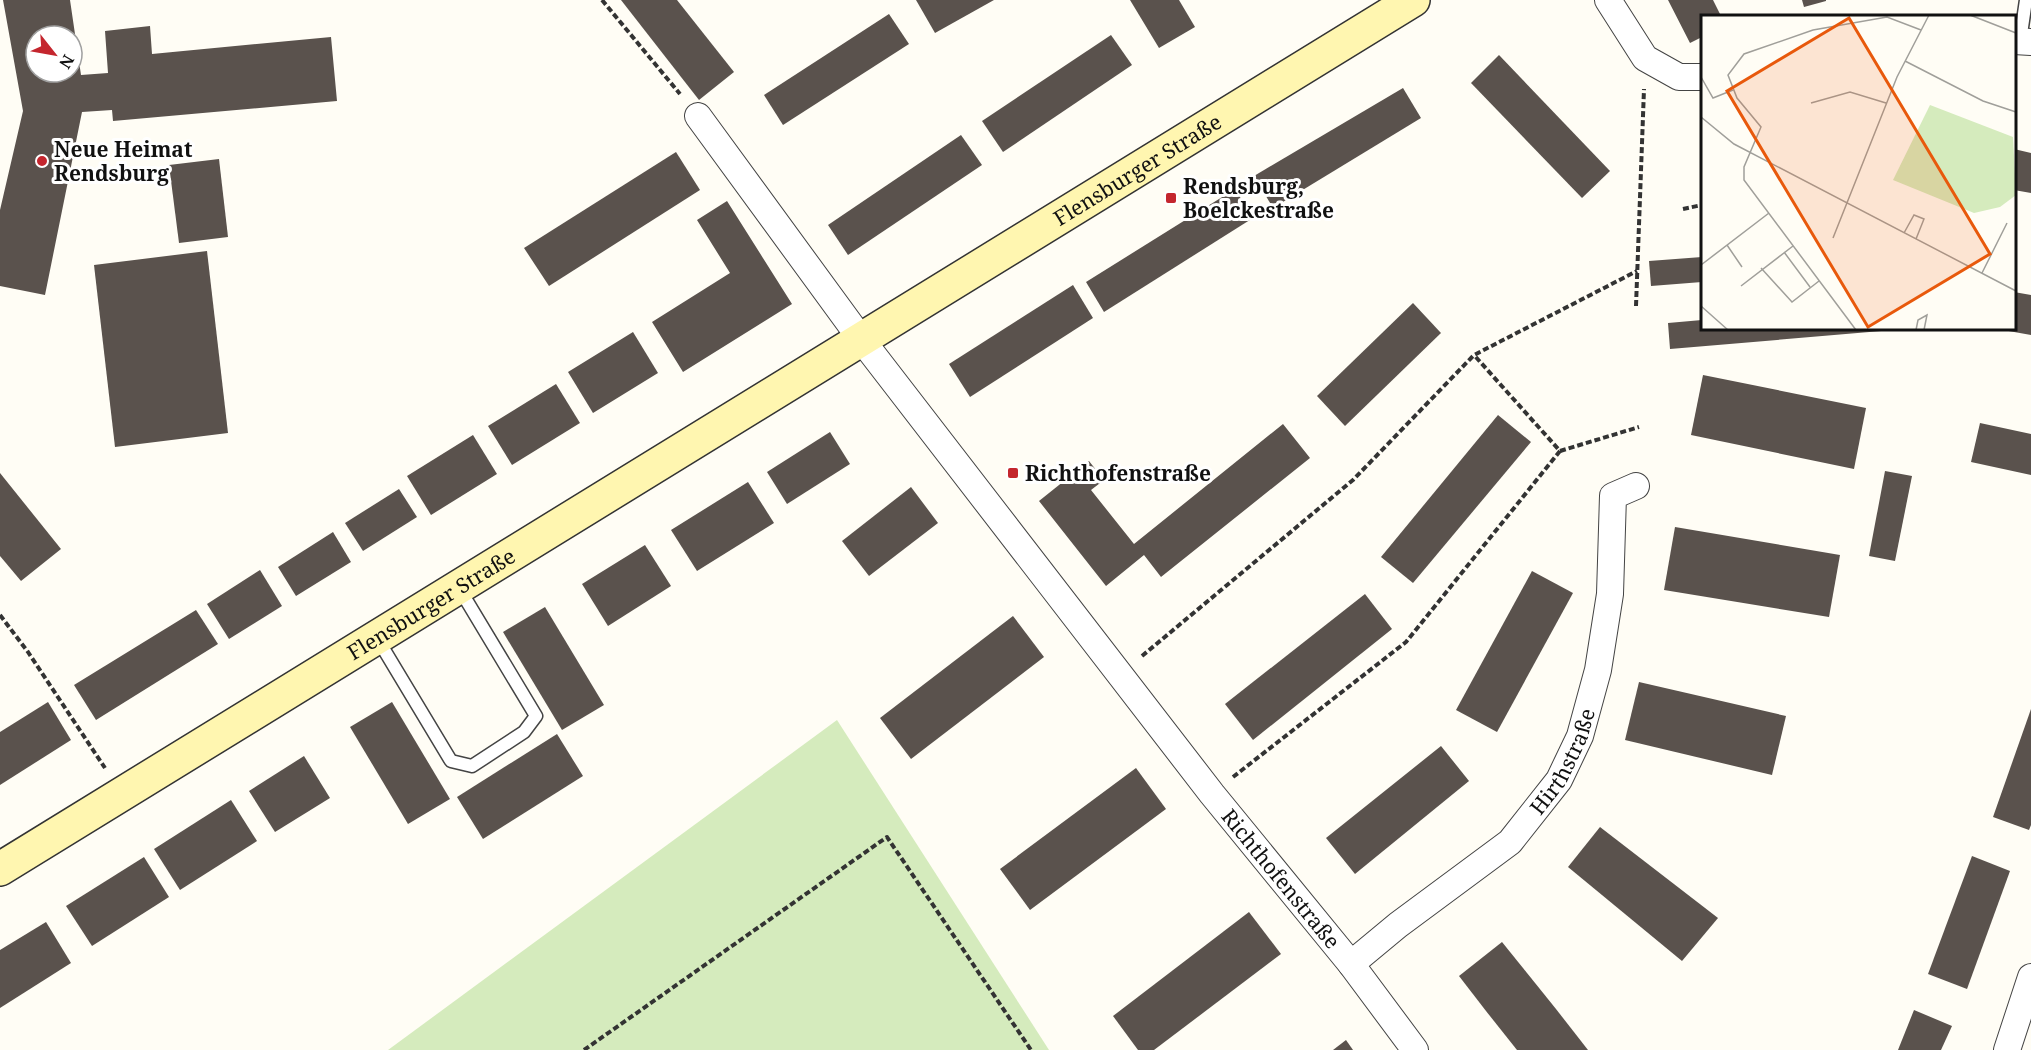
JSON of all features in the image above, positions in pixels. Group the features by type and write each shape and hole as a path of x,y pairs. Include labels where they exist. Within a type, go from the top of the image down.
{"main road":[{"name":"Flensburger Straße","path":"0,869 1413,0"}],"street":[{"path":"1608,0 1646,58 1679,78 1701,77"},
{"path":"698,116 861,339"},
{"name":"Richthofenstraße","path":"861,339 1212,794 1351,964 1414,1050"},
{"name":"Hirthstraße","path":"1351,964 1398,925 1510,842 1559,780 1580,736 1598,670 1610,594 1613,496 1636,486"},
{"path":"2007,1050 2031,977"}],"lane":[{"path":"2022,41 2026,0"},
{"path":"376,637 451,761 472,766 524,732 536,716 458,586"}],"path":[{"path":"602,0 698,116"},
{"path":"1636,306 1646,58"},
{"path":"1683,209 1701,205"},
{"path":"1120,674 1353,480 1474,355 1637,271"},
{"path":"1474,355 1560,451"},
{"path":"1212,794 1406,642 1560,451 1639,427"},
{"path":"0,615 28,652 122,793"},
{"path":"584,1050 887,837 1031,1050"}],"green space":[{"path":"837,720 1049,1050 388,1050"}],"building":[{"path":"3,0 70,0 74,24 24,24 24,84 84,84 84,75 108,73 105,31 150,26 152,54 331,37 337,101 113,121 112,110 82,112 45,295 0,286 0,210 23,111"},
{"path":"621,0 677,0 734,72 699,100"},
{"path":"916,0 994,0 935,33"},
{"path":"1130,0 1179,0 1195,27 1159,48"},
{"path":"1668,0 1713,0 1720,15 1701,15 1701,38 1690,43"},
{"path":"1802,0 1826,0 1826,1 1804,7"},
{"path":"889,14 909,44 783,125 764,95"},
{"path":"1111,35 1132,65 1003,152 982,121"},
{"path":"1499,55 1610,171 1582,198 1471,83"},
{"path":"1403,88 1421,118 1273,208 1254,176"},
{"path":"961,135 982,165 848,255 828,225"},
{"path":"2016,149 2031,153 2031,193 2016,190"},
{"path":"676,152 700,190 549,286 524,248"},
{"path":"219,159 228,237 179,243 169,165"},
{"path":"1235,189 1253,218 1104,312 1086,282"},
{"path":"727,201 792,304 683,372 652,322 730,273 697,220"},
{"path":"207,251 228,433 115,447 94,265"},
{"path":"1701,257 1701,282 1651,286 1649,261"},
{"path":"1073,285 1093,318 970,397 949,364"},
{"path":"2016,292 2031,295 2031,335 2003,330 2016,330"},
{"path":"1413,303 1441,333 1345,426 1317,396"},
{"path":"1701,320 1701,330 1893,330 1670,349 1668,323"},
{"path":"633,332 658,373 593,413 568,372"},
{"path":"1703,375 1866,408 1854,469 1691,435"},
{"path":"556,384 580,423 512,465 488,426"},
{"path":"1498,415 1531,442 1413,583 1381,557"},
{"path":"1980,423 2031,434 2031,475 1971,462"},
{"path":"1283,424 1310,458 1161,577 1144,555 1106,586 1039,501 1089,461 1104,480 1091,490 1134,544"},
{"path":"830,432 850,464 787,504 767,472"},
{"path":"473,435 497,474 431,515 407,476"},
{"path":"1885,471 1912,476 1895,561 1869,556"},
{"path":"0,473 61,549 21,581 0,556"},
{"path":"748,482 774,523 697,571 671,530"},
{"path":"911,487 938,523 869,576 842,541"},
{"path":"399,489 417,517 363,551 345,523"},
{"path":"1675,527 1840,555 1829,617 1664,590"},
{"path":"333,532 351,562 296,596 278,567"},
{"path":"645,545 671,586 608,626 582,584"},
{"path":"260,570 282,606 229,639 207,604"},
{"path":"1532,571 1573,593 1497,732 1456,710"},
{"path":"1365,594 1392,629 1253,740 1225,704"},
{"path":"545,607 604,705 562,730 503,632"},
{"path":"196,610 218,644 96,720 74,685"},
{"path":"1013,616 1044,657 911,759 880,718"},
{"path":"1639,682 1786,716 1772,775 1625,740"},
{"path":"48,702 71,740 0,785 0,732"},
{"path":"392,702 450,799 408,824 350,727"},
{"path":"2031,709 2031,825 2029,830 1993,817"},
{"path":"557,734 583,776 483,839 457,797"},
{"path":"1441,746 1469,781 1355,874 1326,838"},
{"path":"304,756 330,798 275,832 249,791"},
{"path":"1136,768 1166,809 1030,910 1000,869"},
{"path":"231,800 257,841 180,890 154,849"},
{"path":"1600,827 1718,918 1682,961 1568,867"},
{"path":"1972,856 2010,871 1967,989 1928,974"},
{"path":"144,857 169,897 92,946 66,906"},
{"path":"1249,912 1281,954 1154,1050 1138,1050 1113,1016"},
{"path":"46,922 71,963 0,1008 0,950"},
{"path":"1502,942 1588,1050 1517,1050 1459,976"},
{"path":"1914,1010 1952,1026 1941,1050 1898,1050"},
{"path":"1346,1040 1353,1050 1333,1050"}],"place":[{"name":"Neue Heimat Rendsburg","path":"42,161"},
{"name":"Rendsburg, Boelckestraße","path":"1171,198"},
{"name":"Richthofenstraße","path":"1013,473"}]}
